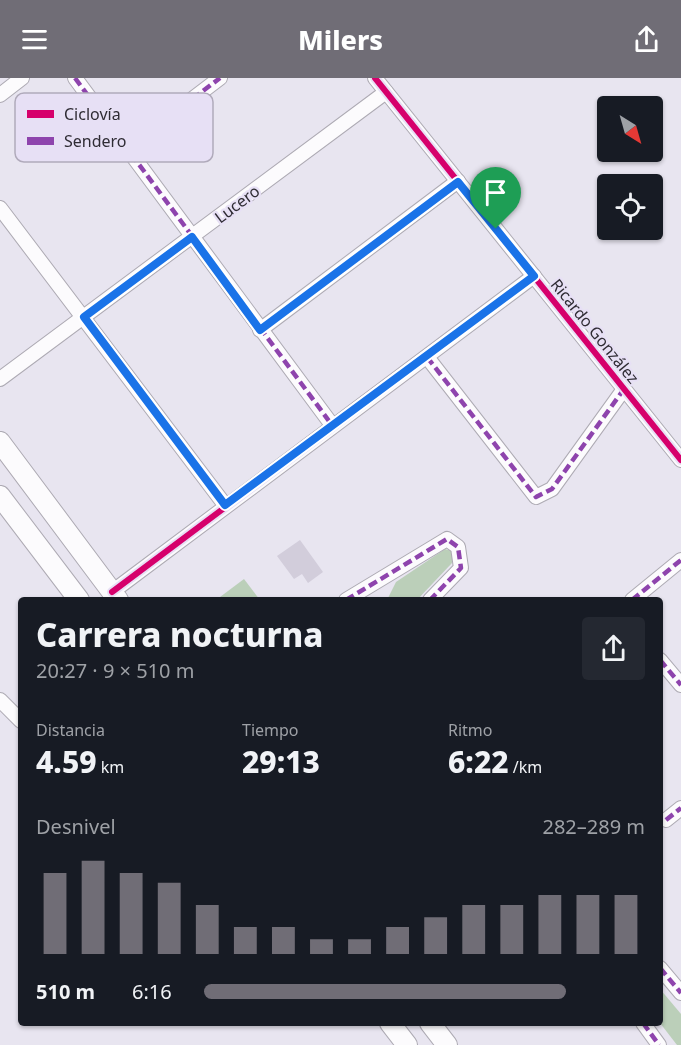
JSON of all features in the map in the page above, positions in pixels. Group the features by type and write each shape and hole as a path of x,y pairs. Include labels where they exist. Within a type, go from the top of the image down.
{"street":[{"path":"0,95 22,78"},
{"path":"75,78 87,93"},
{"path":"200,93 220,78"},
{"name":"Ricardo González","path":"375,78 681,460"},
{"name":"Lucero","path":"0,379 386,92"},
{"path":"139,162 332,425"},
{"path":"260,330 458,182"},
{"path":"0,208 225,505"},
{"path":"0,442 115,596 225,505 534,276"},
{"path":"427,357 533,496 539,497 552,489 624,389"},
{"path":"0,496 77,597"},
{"path":"351,597 447,539 458,547 461,568 433,597"},
{"path":"636,597 681,560"},
{"path":"663,669 681,685"},
{"path":"0,700 18,718"},
{"path":"666,820 681,808"},
{"path":"663,972 681,993"},
{"path":"392,1026 407,1045"},
{"path":"432,1026 447,1045"},
{"path":"645,1026 659,1045"}],"green space":[{"path":"445,549 452,551 452,563 420,597 388,597 396,582"},
{"path":"244,579 258,597 220,597"},
{"path":"663,993 681,1014 681,1045 677,1045 662,1026"}],"building":[{"path":"300,540 323,572 308,583 302,574 294,579 277,556"}],"marked path":[{"path":"75,78 86,93"},
{"path":"200,93 220,78"},
{"path":"137,162 332,425"},
{"path":"260,330 458,181"},
{"path":"427,357 536,497 552,489 624,389"},
{"path":"351,597 447,539 458,547 461,568 433,597"},
{"path":"636,597 681,560"},
{"path":"663,664 681,685"},
{"path":"666,820 681,808"},
{"path":"663,972 681,993"},
{"path":"645,1026 659,1045"}],"cycle path":[{"path":"375,78 681,460"},
{"path":"112,592 534,276"}],"route":[{"path":"458,182 496,229 534,276 225,505 84,317 192,237 260,330 458,182"}]}
